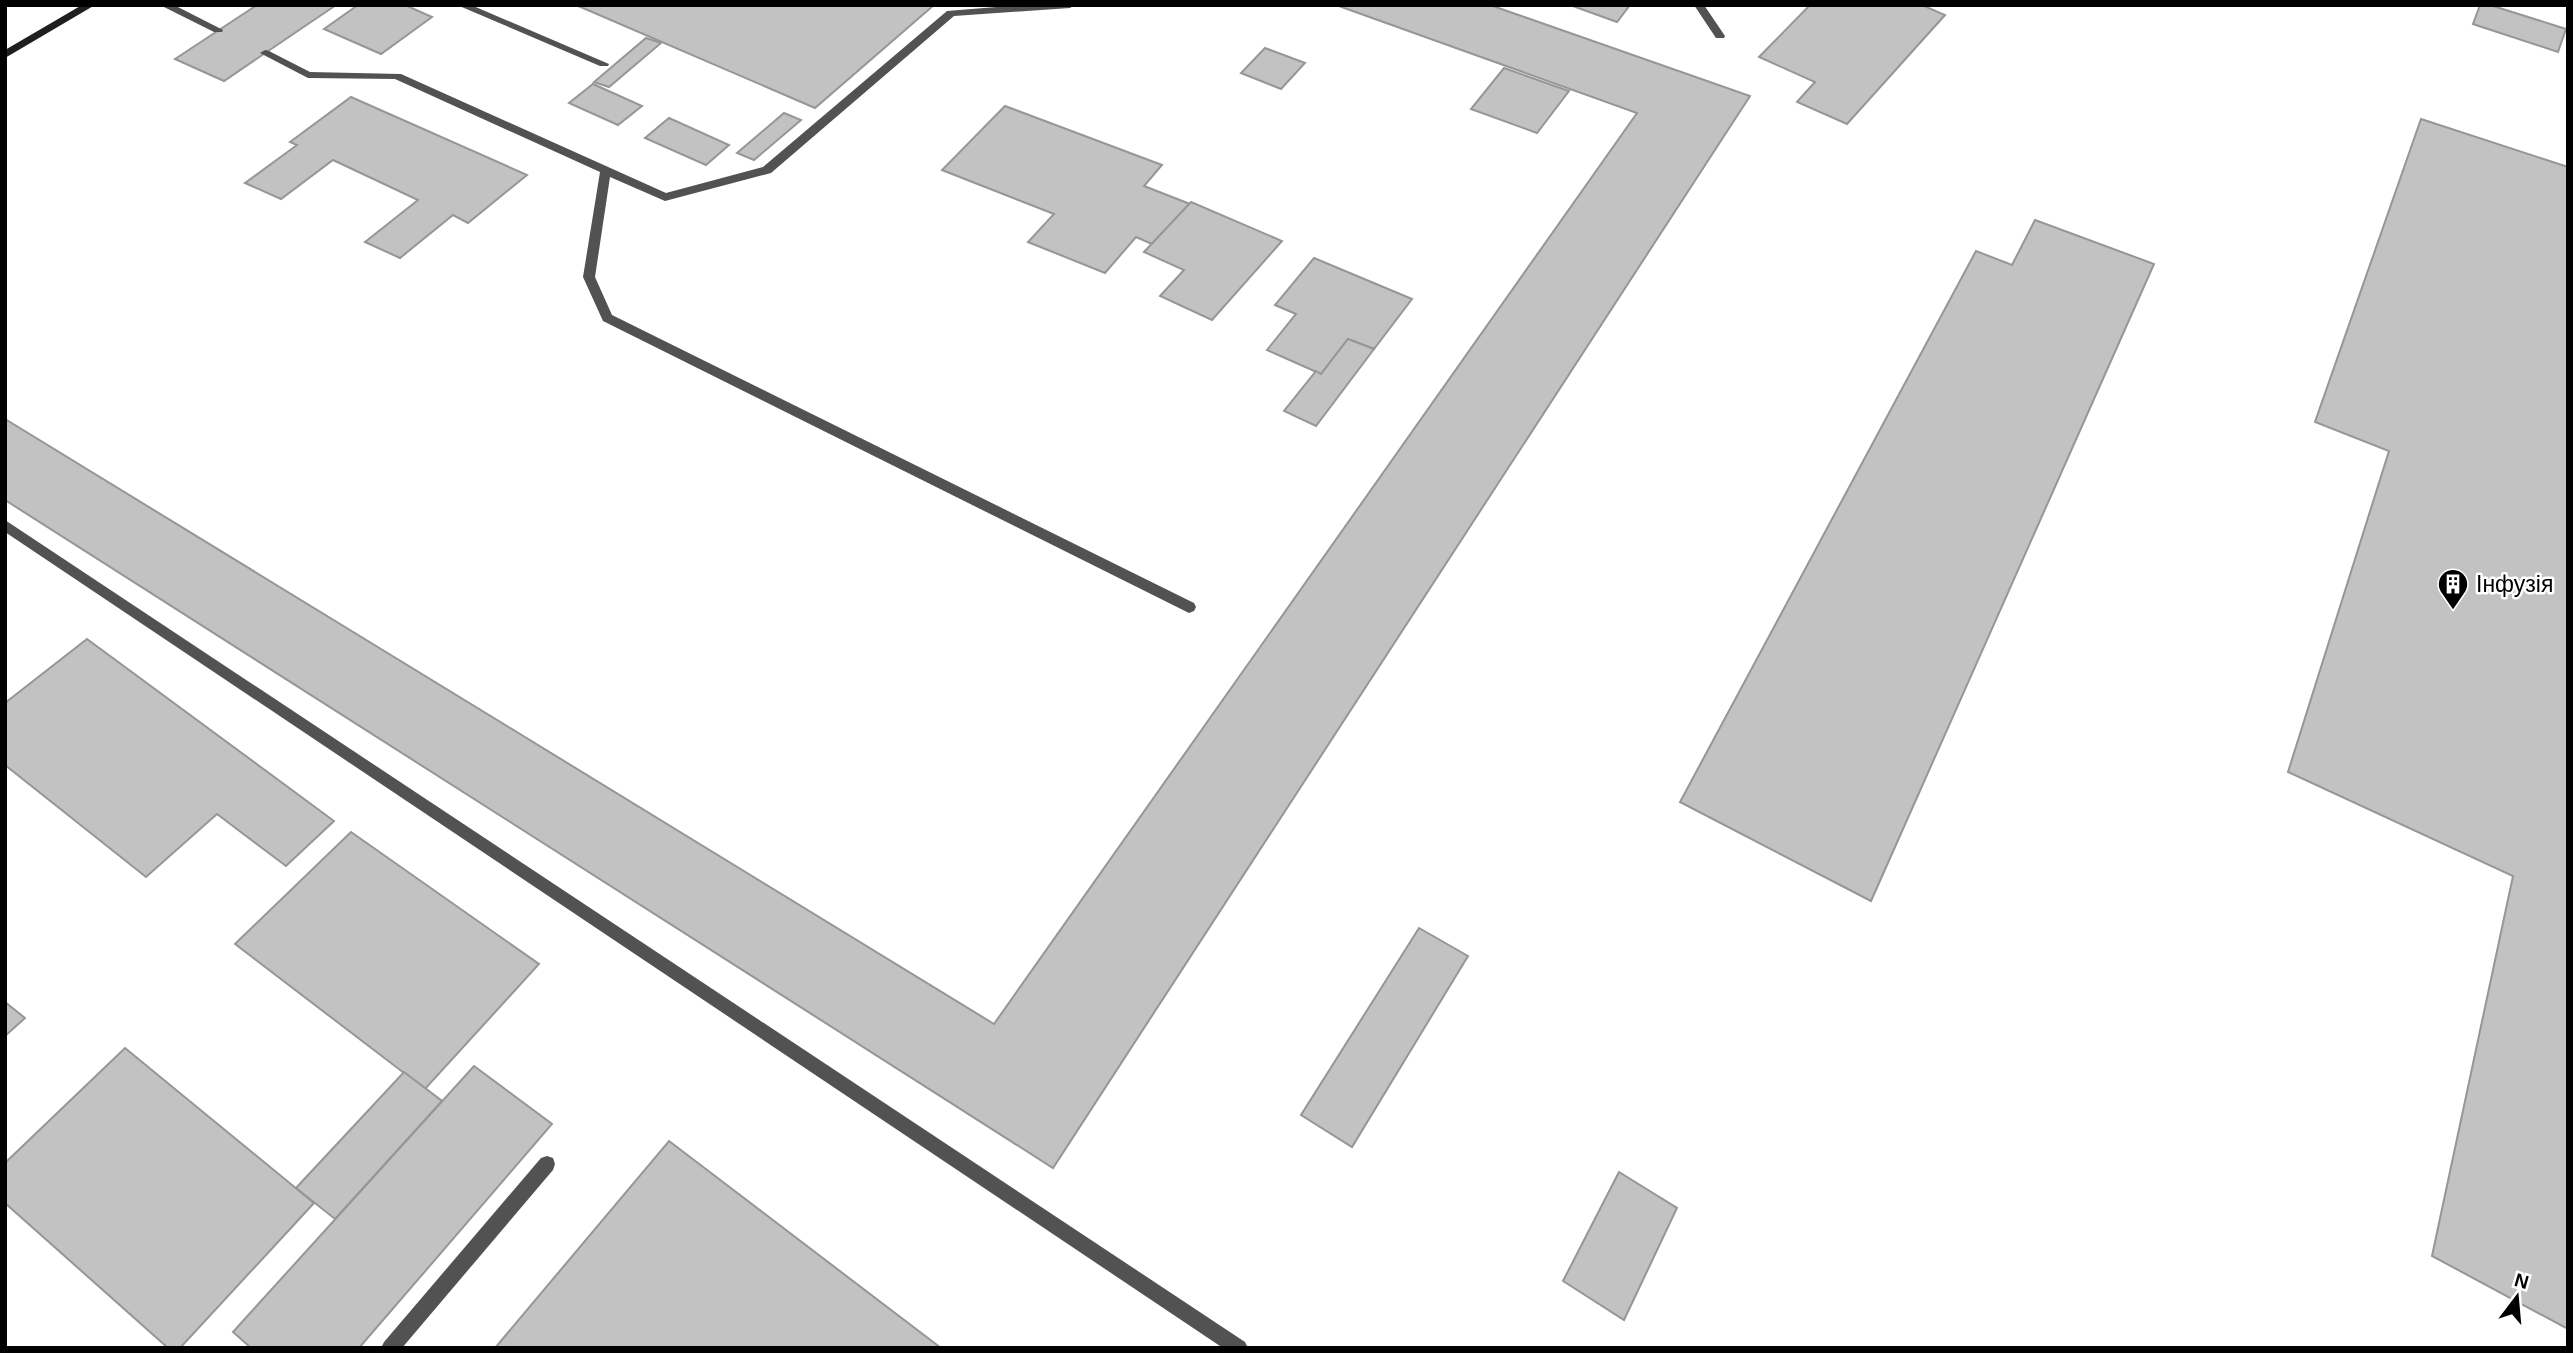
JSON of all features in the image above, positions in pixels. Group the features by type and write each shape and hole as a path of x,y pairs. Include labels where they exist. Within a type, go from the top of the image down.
{"street":[{"path":"5,55 90,5"}],"lane":[{"path":"164,5 218,30"},
{"path":"462,5 604,64"},
{"path":"265,53 308,75 397,76 665,197 766,170 951,13 1070,5"},
{"path":"1699,5 1720,36"},
{"path":"606,170 589,277 607,318 1189,607"},
{"path":"5,525 1239,1348"},
{"path":"390,1348 547,1164"}],"building":[{"path":"257,5 336,5 224,81 175,59"},
{"path":"358,5 405,5 432,17 381,54 324,29"},
{"path":"576,5 934,5 815,108"},
{"path":"1336,5 1490,5 1750,96 1053,1168 5,500 5,419 994,1024 1637,113"},
{"path":"1570,5 1630,5 1617,22"},
{"path":"1810,5 1922,5 1945,15 1847,124 1797,102 1815,82 1759,57"},
{"path":"2480,5 2490,5 2566,29 2558,52 2473,24"},
{"path":"646,38 661,43 609,87 594,82"},
{"path":"1265,48 1305,63 1281,89 1241,73"},
{"path":"1504,68 1569,91 1537,133 1471,109"},
{"path":"593,84 642,106 618,125 569,103"},
{"path":"351,97 527,175 468,223 453,215 400,258 365,242 418,200 333,160 281,199 245,183 297,145 290,142"},
{"path":"1005,106 1162,165 1144,186 1190,204 1152,244 1136,237 1105,273 1028,242 1054,214 942,170"},
{"path":"784,113 801,120 754,160 737,153"},
{"path":"669,118 729,145 706,165 645,138"},
{"name":"Інфузія","path":"2421,119 2568,167 2568,1329 2432,1256 2513,876 2288,772 2389,451 2315,422"},
{"path":"1191,202 1282,241 1212,320 1160,296 1184,270 1144,252"},
{"path":"2035,220 2154,264 1871,901 1680,802 1976,251 2012,265"},
{"path":"1314,258 1412,299 1374,349 1348,339 1321,374 1267,350 1296,314 1275,305"},
{"path":"1348,339 1374,349 1316,426 1284,411 1316,371 1321,374"},
{"path":"87,639 334,821 286,866 217,814 146,877 5,765 5,703"},
{"path":"351,832 539,964 425,1089 235,944"},
{"path":"1419,928 1468,956 1352,1147 1301,1115"},
{"path":"5,1002 25,1018 5,1036"},
{"path":"125,1048 314,1203 180,1348 168,1348 5,1203 5,1163"},
{"path":"474,1066 552,1124 359,1348 251,1348 233,1332"},
{"path":"404,1072 442,1101 335,1219 296,1188"},
{"path":"669,1141 941,1348 495,1348"},
{"path":"1619,1172 1677,1208 1624,1320 1563,1281"}],"place":[{"name":"Інфузія","path":"2453,611"}]}
